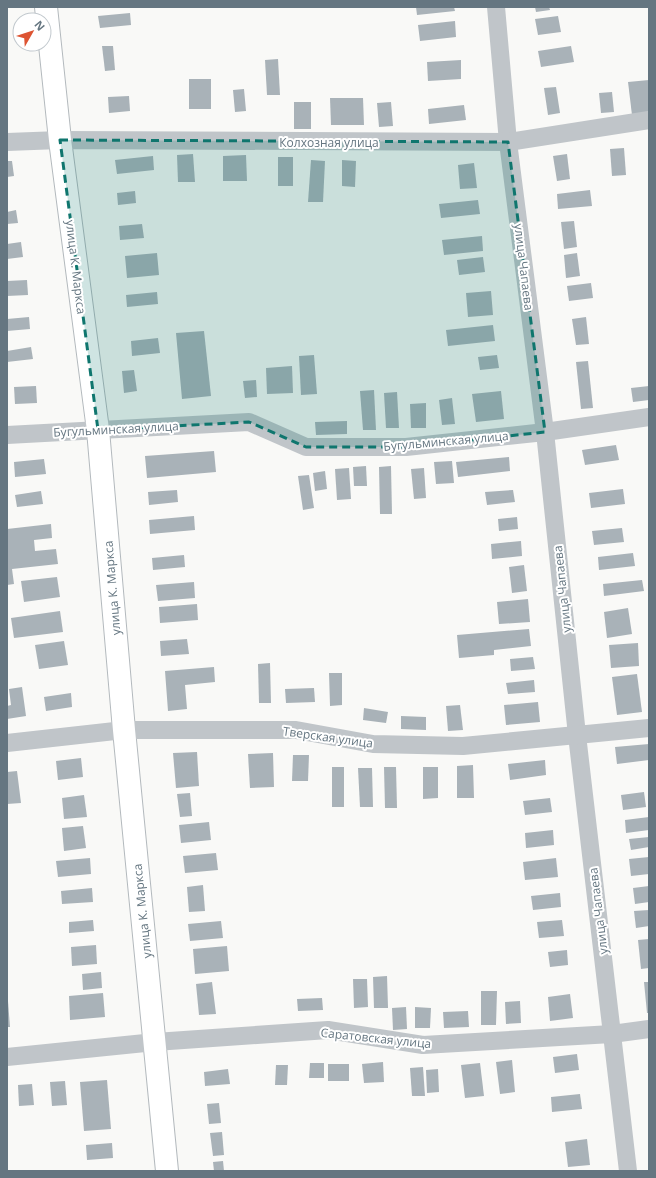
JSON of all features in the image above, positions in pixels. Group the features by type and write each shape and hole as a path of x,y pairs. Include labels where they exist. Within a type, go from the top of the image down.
{"main road":[{"name":"улица К. Маркса","path":"46,7 60,140 98,430 124,730 167,1171"}],"street":[{"name":"улица Чапаева","path":"496,7 508,142 544,432 628,1171"},
{"name":"Колхозная улица","path":"7,142 60,140 508,142 649,120"},
{"name":"Бугульминская улица","path":"7,435 249,422 306,447 406,447 544,432 649,417"},
{"name":"Тверская улица","path":"7,743 124,730 296,730 373,744 462,746 649,728"},
{"name":"Саратовская улица","path":"7,1057 155,1042 328,1030 423,1045 612,1034 649,1029"}],"highlighted area":[{"path":"60,140 508,142 545,432 406,447 306,447 249,422 98,430"}],"building":[{"path":"416,7 454,7 455,11 417,15"},
{"path":"535,7 549,7 550,10 536,12"},
{"path":"130,13 131,25 100,28 98,16"},
{"path":"558,16 561,32 538,35 535,19"},
{"path":"455,21 456,37 420,41 418,25"},
{"path":"102,46 113,46 115,70 105,71"},
{"path":"571,46 574,62 541,67 538,51"},
{"path":"278,59 280,95 267,95 265,60"},
{"path":"461,60 461,79 428,81 427,62"},
{"path":"189,79 211,79 211,109 189,109"},
{"path":"649,80 649,113 632,115 628,82"},
{"path":"556,87 560,113 548,115 544,88"},
{"path":"244,89 246,111 235,112 233,90"},
{"path":"612,92 614,112 601,113 599,93"},
{"path":"129,96 130,111 109,113 108,97"},
{"path":"330,98 363,98 364,125 331,125"},
{"path":"294,102 311,102 311,129 294,129"},
{"path":"391,102 393,126 379,127 377,103"},
{"path":"464,105 466,120 429,124 428,109"},
{"path":"624,148 626,175 612,176 610,149"},
{"path":"193,154 195,182 178,182 177,155"},
{"path":"567,154 570,179 557,181 553,156"},
{"path":"246,155 247,181 223,181 223,156"},
{"path":"153,156 154,170 117,174 115,160"},
{"path":"278,157 293,157 293,186 278,186"},
{"path":"311,160 325,161 323,202 308,202"},
{"path":"342,160 356,161 355,187 342,186"},
{"path":"7,161 12,161 14,176 7,177"},
{"path":"474,163 477,188 460,189 458,165"},
{"path":"590,190 592,206 558,209 557,194"},
{"path":"135,191 136,203 118,205 117,193"},
{"path":"478,200 480,214 441,218 439,204"},
{"path":"16,210 18,223 7,224 7,212"},
{"path":"574,221 577,247 564,249 561,222"},
{"path":"142,224 144,238 120,240 119,226"},
{"path":"482,236 483,251 444,255 442,240"},
{"path":"21,242 23,257 7,259 7,244"},
{"path":"157,253 159,275 127,278 125,256"},
{"path":"577,253 580,276 566,278 564,255"},
{"path":"483,257 485,272 459,275 457,260"},
{"path":"27,280 28,295 7,296 7,281"},
{"path":"591,283 593,298 569,301 567,286"},
{"path":"491,291 493,315 468,317 466,293"},
{"path":"157,292 158,304 127,307 126,295"},
{"path":"29,317 30,329 7,331 7,319"},
{"path":"586,317 589,344 576,345 572,319"},
{"path":"493,325 495,341 448,346 446,330"},
{"path":"204,331 211,396 182,399 176,333"},
{"path":"158,338 160,353 132,356 131,341"},
{"path":"31,347 33,359 7,362 7,351"},
{"path":"314,355 317,394 301,395 299,356"},
{"path":"497,355 499,368 480,370 478,357"},
{"path":"588,361 593,408 581,409 576,362"},
{"path":"292,366 293,393 267,394 266,368"},
{"path":"134,370 137,391 124,393 122,371"},
{"path":"256,380 257,397 245,398 243,381"},
{"path":"36,386 37,403 15,404 14,387"},
{"path":"649,386 649,400 633,402 631,388"},
{"path":"374,390 376,430 363,430 360,391"},
{"path":"501,391 504,419 476,422 472,394"},
{"path":"397,392 399,428 386,428 384,393"},
{"path":"452,398 455,424 442,425 439,400"},
{"path":"426,403 426,428 411,428 410,404"},
{"path":"347,421 347,434 316,435 315,422"},
{"path":"616,445 619,460 585,465 582,450"},
{"path":"214,451 216,472 147,478 145,456"},
{"path":"509,457 510,471 458,477 456,462"},
{"path":"44,459 46,474 15,477 14,462"},
{"path":"452,461 454,483 436,484 434,462"},
{"path":"366,466 367,486 354,486 353,467"},
{"path":"391,466 392,514 380,514 379,467"},
{"path":"349,468 351,499 337,500 335,469"},
{"path":"424,468 426,498 414,499 411,469"},
{"path":"325,471 327,489 315,491 313,473"},
{"path":"309,475 314,508 303,510 298,476"},
{"path":"623,489 625,504 591,508 589,493"},
{"path":"177,490 178,502 149,505 148,492"},
{"path":"513,490 515,502 487,505 485,492"},
{"path":"41,491 43,504 17,507 15,495"},
{"path":"194,516 195,530 150,534 149,520"},
{"path":"517,517 518,529 499,531 498,519"},
{"path":"51,524 52,538 34,540 35,551 56,549 58,564 12,569 14,584 7,585 7,529"},
{"path":"622,528 624,542 594,545 592,531"},
{"path":"521,541 522,556 492,559 491,544"},
{"path":"633,553 635,566 599,570 598,557"},
{"path":"184,555 185,567 153,570 152,558"},
{"path":"524,565 527,591 512,593 509,567"},
{"path":"57,577 60,597 24,602 21,581"},
{"path":"642,580 644,591 604,596 603,584"},
{"path":"194,582 195,598 158,601 156,585"},
{"path":"528,599 530,622 499,624 497,602"},
{"path":"197,604 198,620 160,623 159,607"},
{"path":"628,608 632,634 607,638 604,612"},
{"path":"60,611 63,632 14,638 11,618"},
{"path":"529,629 531,646 494,650 494,655 459,658 457,635"},
{"path":"187,639 189,654 161,656 160,641"},
{"path":"64,641 68,665 39,669 35,645"},
{"path":"638,643 639,666 611,668 609,645"},
{"path":"533,657 535,669 511,671 510,659"},
{"path":"270,663 271,703 259,703 258,664"},
{"path":"214,667 215,682 185,685 187,709 168,711 165,671"},
{"path":"329,673 342,673 342,705 330,706"},
{"path":"637,674 642,712 617,715 612,677"},
{"path":"534,680 535,692 508,694 506,683"},
{"path":"22,687 26,716 7,719 7,706 11,705 9,689"},
{"path":"314,688 315,702 286,703 285,689"},
{"path":"71,693 72,707 46,711 44,697"},
{"path":"538,702 540,722 506,725 504,705"},
{"path":"460,705 463,730 448,731 446,706"},
{"path":"364,708 388,712 386,723 363,720"},
{"path":"401,716 426,717 426,730 401,729"},
{"path":"649,744 649,760 617,764 615,747"},
{"path":"197,752 199,786 176,788 173,753"},
{"path":"273,753 274,787 250,788 248,754"},
{"path":"293,755 309,755 308,781 292,781"},
{"path":"81,758 83,777 58,780 56,761"},
{"path":"545,760 546,775 510,780 508,764"},
{"path":"473,765 474,798 457,798 457,766"},
{"path":"332,767 344,767 344,807 332,807"},
{"path":"384,767 396,767 397,808 385,808"},
{"path":"423,767 438,767 438,798 423,799"},
{"path":"358,768 372,768 373,807 360,807"},
{"path":"17,771 21,803 7,804 7,772"},
{"path":"644,792 646,807 623,810 621,795"},
{"path":"190,793 192,816 180,817 177,794"},
{"path":"84,795 87,817 64,819 62,798"},
{"path":"550,798 552,812 525,815 523,801"},
{"path":"649,817 649,830 626,833 625,820"},
{"path":"209,822 211,840 181,843 179,825"},
{"path":"83,826 86,848 64,851 62,828"},
{"path":"553,830 554,845 526,848 525,833"},
{"path":"649,837 649,847 631,850 629,839"},
{"path":"216,853 218,870 185,873 183,856"},
{"path":"649,857 649,874 631,876 629,859"},
{"path":"90,858 91,874 58,877 56,861"},
{"path":"556,858 558,877 525,880 523,862"},
{"path":"203,885 205,911 189,912 187,887"},
{"path":"649,886 649,902 635,904 633,888"},
{"path":"92,888 93,902 62,904 61,891"},
{"path":"560,893 561,907 533,910 531,896"},
{"path":"649,910 649,926 636,928 634,911"},
{"path":"93,920 94,931 69,933 69,922"},
{"path":"562,920 564,936 539,938 537,922"},
{"path":"221,921 223,938 190,941 188,924"},
{"path":"649,939 649,968 641,969 638,940"},
{"path":"96,945 97,964 72,966 71,947"},
{"path":"227,946 229,971 195,974 193,949"},
{"path":"567,950 568,965 550,967 548,952"},
{"path":"101,972 102,988 83,990 82,974"},
{"path":"387,976 388,1008 374,1008 373,977"},
{"path":"353,979 367,979 368,1007 354,1008"},
{"path":"212,982 216,1014 199,1015 196,984"},
{"path":"644,982 649,982 649,1013 647,1013"},
{"path":"481,991 497,991 496,1025 481,1025"},
{"path":"103,993 105,1017 70,1020 69,996"},
{"path":"570,994 573,1018 550,1021 548,997"},
{"path":"322,998 323,1010 298,1011 297,999"},
{"path":"8,1001 10,1027 7,1027"},
{"path":"520,1001 521,1023 506,1024 505,1002"},
{"path":"406,1007 407,1029 393,1030 392,1008"},
{"path":"415,1007 431,1008 430,1028 415,1028"},
{"path":"468,1011 469,1027 444,1028 443,1012"},
{"path":"577,1054 579,1070 555,1073 553,1057"},
{"path":"512,1060 515,1092 500,1094 496,1062"},
{"path":"383,1062 384,1082 364,1083 362,1064"},
{"path":"310,1063 324,1063 324,1078 309,1078"},
{"path":"480,1063 484,1096 465,1098 461,1065"},
{"path":"328,1064 349,1064 349,1081 328,1081"},
{"path":"276,1065 288,1065 287,1085 275,1085"},
{"path":"423,1067 425,1096 412,1096 410,1068"},
{"path":"228,1069 230,1084 205,1086 204,1072"},
{"path":"438,1069 439,1092 427,1093 426,1070"},
{"path":"107,1080 111,1129 84,1131 80,1082"},
{"path":"65,1081 67,1105 52,1106 50,1082"},
{"path":"32,1084 34,1105 19,1106 18,1085"},
{"path":"580,1094 582,1109 552,1112 551,1097"},
{"path":"219,1103 221,1123 209,1124 207,1104"},
{"path":"222,1132 224,1155 213,1156 210,1133"},
{"path":"587,1139 590,1165 568,1167 565,1142"},
{"path":"112,1143 113,1158 87,1160 86,1145"},
{"path":"223,1161 224,1171 214,1171 213,1162"}]}
